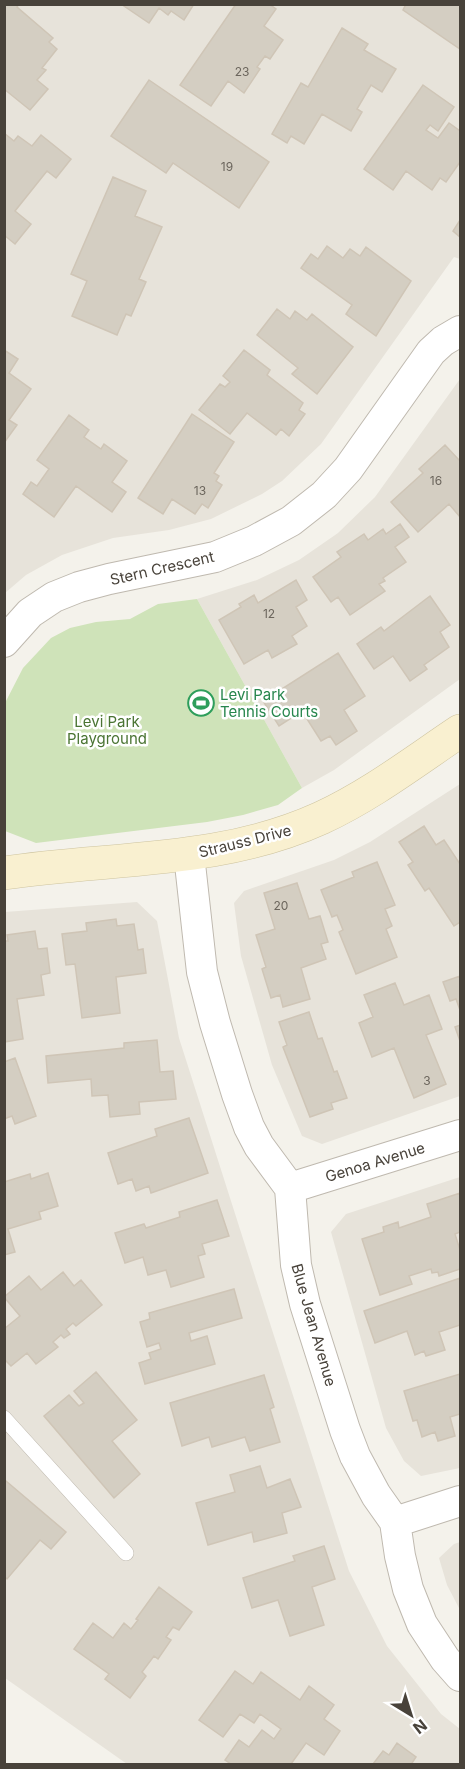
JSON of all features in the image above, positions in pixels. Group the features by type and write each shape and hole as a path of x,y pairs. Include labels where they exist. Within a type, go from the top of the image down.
{"street":[{"name":"Stern Crescent","path":"4,642 30,613 54,597 109,579 215,557 254,541 291,520 324,495 348,469 431,352 443,341 460,331"},
{"name":"Strauss Drive","path":"4,873 189,855 244,844 286,832 321,818 358,799 460,731"},
{"path":"189,855 202,972 224,1055 249,1127 265,1155 290,1188"},
{"name":"Genoa Avenue","path":"290,1188 460,1135"},
{"name":"Blue Jean Avenue","path":"290,1188 296,1265 345,1430 376,1495 395,1522 408,1589 422,1624 445,1659 460,1676"},
{"path":"395,1522 460,1501"}],"lane":[{"path":"4,1418 126,1553"}],"shaded area":[{"path":"5,5 460,5 460,259 454,257 321,444 282,481 262,494 211,519 169,530 113,538 62,555 26,575 5,593"},
{"path":"460,379 460,679 334,770 302,788 197,599 257,580 299,560 338,533 375,497"},
{"path":"460,784 460,1096 322,1144 302,1136 272,1065 241,956 234,903 244,891 334,860 370,842"},
{"path":"137,902 157,921 179,1038 349,1571 387,1646 441,1714 460,1729 460,1764 127,1764 5,1678 5,912"},
{"path":"460,1177 460,1468 421,1476 404,1461 386,1428 331,1232 346,1214"},
{"path":"460,1542 460,1610 447,1585 439,1558 454,1544"}],"green space":[{"name":"Levi Park Playground","path":"197,599 302,788 278,805 207,822 36,843 5,831 5,703 23,668 51,638 70,628 96,622 130,619 158,604"}],"building":[{"path":"4,4 19,4 17,7 53,38 49,42 57,49 42,68 46,70 37,80 48,89 30,110 4,89"},
{"path":"121,4 194,4 184,20 171,11 168,15 159,8 149,23"},
{"path":"236,4 269,4 276,9 264,26 283,40 270,59 265,56 257,67 260,69 244,93 228,81 211,106 180,85"},
{"path":"406,4 460,4 460,49 403,10"},
{"path":"342,28 368,44 364,50 396,69 382,92 371,85 357,109 362,112 351,131 322,114 304,144 291,136 287,143 272,134 301,83 308,87"},
{"path":"149,80 269,162 239,208 173,163 166,173 111,136"},
{"path":"423,85 454,107 438,131 430,125 426,130 438,138 449,123 460,131 460,162 446,182 440,178 432,190 406,171 393,190 364,169"},
{"path":"4,133 14,141 18,136 32,146 41,135 71,159 56,178 47,171 15,211 31,224 15,244 4,235"},
{"path":"113,177 146,191 135,216 162,227 139,279 146,282 131,316 126,314 117,335 72,316 87,281 71,274"},
{"path":"460,220 460,237 453,231"},
{"path":"327,246 343,258 350,249 360,256 366,247 411,281 376,336 346,314 352,305 301,268 311,254 318,259"},
{"path":"277,309 290,319 295,311 307,320 312,314 353,347 317,394 292,374 298,368 257,335"},
{"path":"4,350 18,359 9,373 31,389 9,420 17,425 4,443"},
{"path":"244,350 270,370 267,375 303,403 299,410 305,414 289,436 281,429 276,435 247,413 230,434 199,410 220,384 225,387 230,382 223,376"},
{"path":"192,414 234,442 214,473 219,476 216,481 222,485 208,508 202,504 195,514 172,499 163,514 138,498"},
{"path":"69,415 89,430 84,437 101,449 104,444 127,461 112,482 126,492 112,512 76,486 54,517 23,494 31,482 37,486 49,469 37,460"},
{"path":"445,445 460,461 460,517 449,504 418,532 391,502 423,473 419,469"},
{"path":"400,524 409,537 395,547 406,562 383,578 385,581 379,584 385,591 350,615 338,597 331,602 313,577 341,557 337,552 364,534 368,540 383,529 386,534"},
{"path":"296,580 307,600 296,607 307,626 292,636 297,644 272,658 268,650 244,664 219,620 241,607 239,604 254,595 258,603"},
{"path":"430,596 450,625 440,632 449,647 424,665 427,669 410,681 393,656 374,669 357,644 381,627 384,631"},
{"path":"338,653 365,696 344,710 357,731 336,745 330,736 321,741 302,711 279,726 263,701"},
{"path":"424,826 436,845 444,840 460,864 460,922 454,926 429,888 425,891 408,865 413,862 399,842"},
{"path":"377,862 395,905 385,909 392,926 386,929 397,957 356,974 339,932 343,930 337,915 332,917 321,890 354,877 352,872"},
{"path":"297,883 309,919 320,916 328,942 321,944 326,959 301,968 310,999 283,1007 280,995 271,998 262,969 266,967 256,935 275,929 264,893"},
{"path":"116,919 117,926 134,924 138,950 143,949 146,973 116,977 120,1013 82,1018 75,964 66,965 62,934 87,931 86,923"},
{"path":"35,931 38,949 47,948 50,973 41,975 44,995 17,999 23,1039 4,1042 4,941 8,941 7,935"},
{"path":"460,976 460,1010 456,999 450,1001 443,982"},
{"path":"395,983 404,1005 429,995 442,1029 426,1035 446,1084 414,1098 394,1048 372,1057 359,1023 373,1017 364,995"},
{"path":"309,1012 318,1039 322,1038 334,1072 337,1071 347,1098 331,1103 333,1109 310,1117 283,1047 287,1045 279,1022"},
{"path":"460,1025 460,1041 455,1027"},
{"path":"157,1040 160,1072 173,1071 176,1099 139,1102 140,1114 110,1117 108,1095 92,1096 91,1079 48,1083 46,1056 124,1048 124,1043"},
{"path":"15,1058 36,1116 15,1124 12,1116 4,1119 4,1062"},
{"path":"189,1118 208,1173 151,1193 149,1186 136,1191 132,1179 118,1184 108,1153 157,1136 155,1129"},
{"path":"48,1173 58,1206 39,1212 41,1219 8,1229 15,1252 4,1255 4,1182 30,1174 31,1179"},
{"path":"460,1193 460,1232 455,1234 460,1250 460,1269 439,1276 438,1272 432,1273 431,1269 409,1276 412,1284 380,1295 362,1239 384,1232 383,1227 398,1222 399,1228 431,1217 427,1204"},
{"path":"217,1200 229,1236 202,1244 205,1254 198,1256 204,1277 171,1287 166,1270 148,1275 143,1257 125,1263 115,1233 144,1224 146,1228 180,1217 179,1212"},
{"path":"63,1272 74,1286 81,1280 102,1305 76,1326 73,1323 66,1329 70,1334 64,1338 61,1335 53,1342 58,1347 36,1364 27,1353 11,1366 4,1359 4,1329 20,1316 4,1297 29,1276 41,1290"},
{"path":"460,1278 460,1325 439,1332 445,1350 426,1356 424,1351 415,1355 407,1331 375,1343 364,1311"},
{"path":"234,1289 242,1318 189,1333 191,1341 207,1336 215,1364 145,1384 139,1363 151,1359 149,1353 161,1349 159,1343 147,1347 140,1322 150,1319 149,1313"},
{"path":"96,1372 137,1420 112,1441 140,1474 114,1498 44,1416 69,1395 79,1406 84,1403 74,1391"},
{"path":"460,1374 460,1414 450,1417 455,1436 438,1441 435,1432 422,1437 417,1420 413,1421 404,1391"},
{"path":"264,1375 274,1407 270,1409 280,1442 250,1451 245,1437 212,1447 209,1437 182,1446 170,1403"},
{"path":"260,1466 267,1488 290,1479 301,1507 282,1513 287,1533 254,1542 252,1532 208,1545 196,1503 235,1492 230,1475"},
{"path":"6,1481 66,1532 51,1549 40,1540 7,1579 4,1576 4,1483"},
{"path":"324,1546 335,1579 312,1587 324,1625 290,1636 278,1600 252,1608 243,1578 295,1561 293,1556"},
{"path":"159,1587 192,1612 179,1630 173,1627 166,1637 171,1640 158,1659 154,1656 142,1672 146,1676 130,1698 105,1679 109,1674 74,1649 93,1623 113,1638 124,1623 131,1629"},
{"path":"235,1671 253,1684 261,1672 300,1700 309,1686 334,1705 324,1719 340,1731 324,1755 306,1743 291,1764 231,1764 225,1760 239,1740 249,1747 262,1730 274,1739 281,1729 260,1714 254,1723 240,1714 223,1737 199,1720"},
{"path":"397,1743 416,1757 412,1763 414,1764 373,1764 383,1751 389,1755"}],"place":[{"name":"Levi Park Tennis Courts","path":"201,703"}]}
